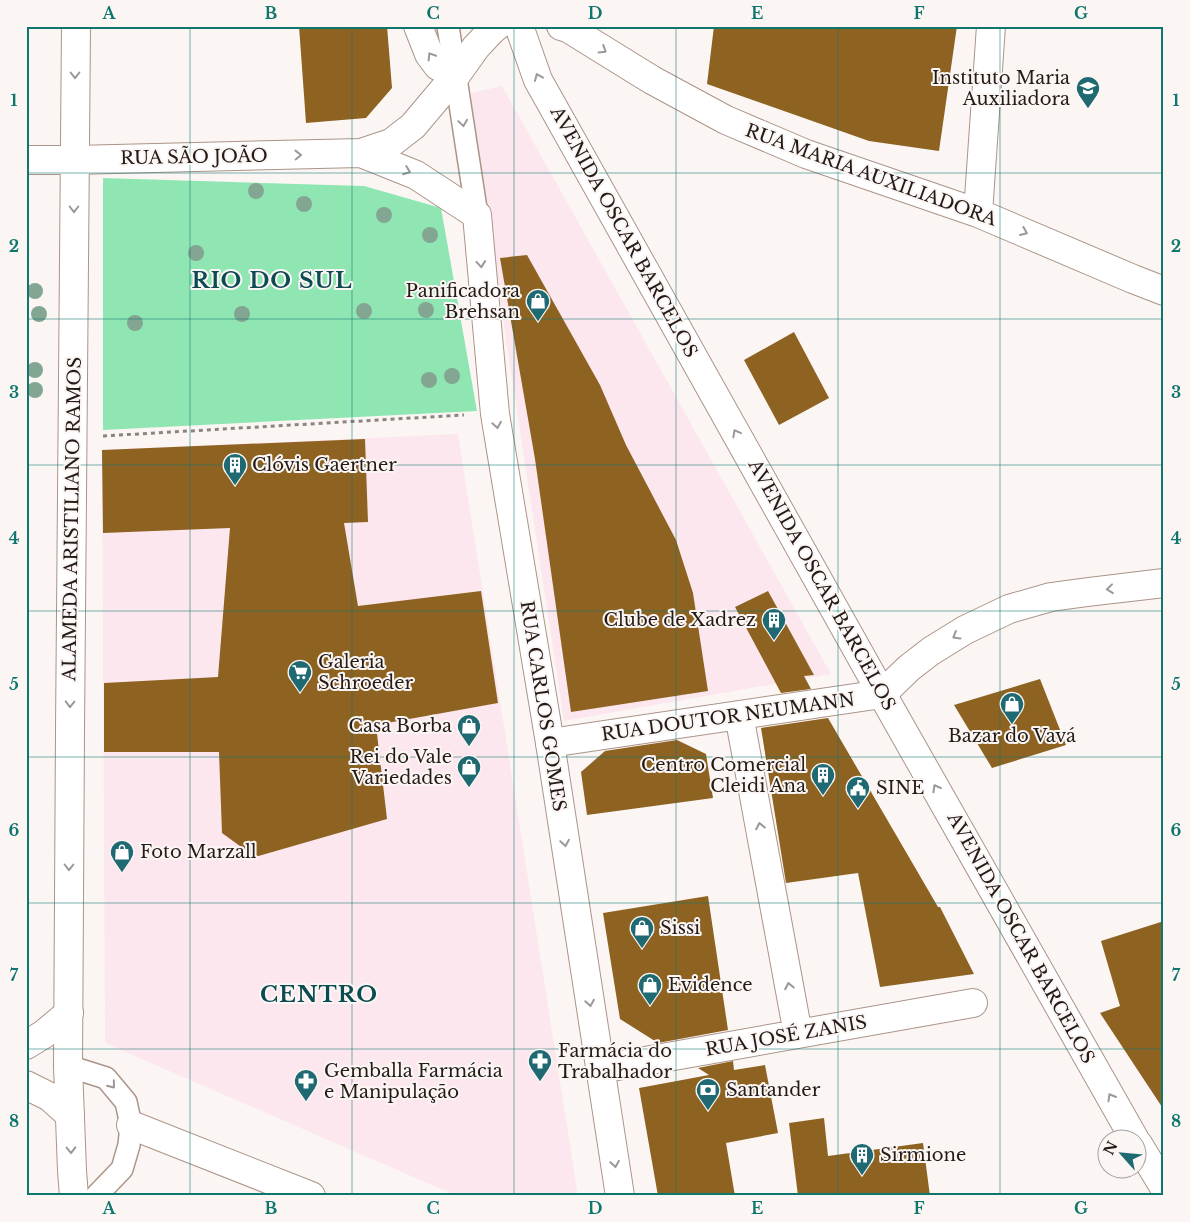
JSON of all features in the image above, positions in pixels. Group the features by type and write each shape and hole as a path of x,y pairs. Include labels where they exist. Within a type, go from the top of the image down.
{"street":[{"name":"ALAMEDA ARISTILIANO RAMOS","path":"74,1196 68,1066 76,26"},
{"path":"418,26 429,54 438,66 456,75"},
{"name":"RUA SÃO JOÃO","path":"26,160 362,153 391,143 413,126 456,75 476,47 497,26"},
{"name":"AVENIDA OSCAR BARCELOS","path":"519,26 538,80 882,694 1129,1130"},
{"path":"978,213 991,26"},
{"name":"RUA MARIA AUXILIADORA","path":"565,27 652,80 726,120 806,154 978,213 1133,279 1164,290"},
{"name":"RUA SÃO JOÃO","path":"362,153 416,175 477,215"},
{"name":"RUA CARLOS GOMES","path":"477,215 495,414 550,743 620,1196"},
{"path":"882,694 909,668 931,651 965,630 1009,609 1051,597 1088,592 1162,590"},
{"name":"RUA DOUTOR NEUMANN","path":"550,743 882,694"},
{"path":"739,715 798,1034"},
{"name":"RUA JOSÉ ZANIS","path":"600,1069 973,1003"},
{"path":"26,1045 44,1034 69,1013"},
{"path":"26,1085 50,1097 70,1115"},
{"path":"131,1125 311,1196"},
{"path":"1148,1161 1164,1187"}],"lane":[{"path":"448,26 477,215"},
{"path":"68,1066 106,1078 126,1102 131,1125 129,1145 122,1169 96,1196"}],"path":[{"path":"72,438 495,414"}],"shaded area":[{"path":"502,86 831,674 564,721 486,207 471,93"},
{"path":"458,434 578,1196 457,1196 105,1043 102,450"}],"green space":[{"path":"103,178 364,186 441,208 477,411 103,430"}],"building":[{"path":"299,26 387,26 392,88 366,118 306,123"},
{"path":"714,26 957,26 939,151 869,141 707,84"},
{"path":"527,255 600,385 626,445 676,540 693,593 708,691 571,712 535,459 500,258"},
{"path":"794,332 829,398 779,425 744,360"},
{"name":"Galeria Schroeder","path":"365,439 368,522 344,523 358,606 481,591 498,703 376,725 387,819 255,857 222,833 219,752 104,752 104,683 218,677 230,528 103,533 102,450"},
{"name":"Clube de Xadrez","path":"768,591 814,675 804,676 811,689 781,693 735,607"},
{"name":"Bazar do Vavá","path":"1040,679 1066,745 992,768 954,705"},
{"name":"Centro Comercial Cleidi Ana","path":"828,718 938,907 940,907 974,974 880,987 858,873 786,883 761,728"},
{"path":"677,740 706,754 713,798 587,815 581,772 605,751"},
{"path":"708,896 728,1030 658,1043 620,1019 603,913"},
{"path":"1164,921 1164,1110 1100,1013 1120,1006 1101,941"},
{"name":"Santander","path":"733,1061 734,1070 765,1065 778,1133 726,1143 735,1196 658,1196 639,1088 709,1075 698,1068"},
{"name":"Sirmione","path":"824,1118 828,1156 923,1143 930,1196 798,1196 789,1123"}],"place":[{"name":"Instituto Maria Auxiliadora","path":"1088,109"},
{"name":"Panificadora Brehsan","path":"538,322"},
{"name":"Clóvis Gaertner","path":"235,486"},
{"name":"Clube de Xadrez","path":"774,641"},
{"name":"Galeria Schroeder","path":"300,693"},
{"name":"Bazar do Vavá","path":"1012,725"},
{"name":"Casa Borba","path":"469,747"},
{"name":"Rei do Vale Variedades","path":"469,788"},
{"name":"Centro Comercial Cleidi Ana","path":"823,796"},
{"name":"SINE","path":"858,809"},
{"name":"Foto Marzall","path":"122,873"},
{"name":"Sissi","path":"642,949"},
{"name":"Evidence","path":"650,1006"},
{"name":"Farmácia do Trabalhador","path":"540,1082"},
{"name":"Gemballa Farmácia e Manipulação","path":"306,1102"},
{"name":"Santander","path":"708,1111"},
{"name":"Sirmione","path":"862,1176"}],"district":[{"name":"RIO DO SUL","path":"272,280"},
{"name":"CENTRO","path":"319,994"}]}
